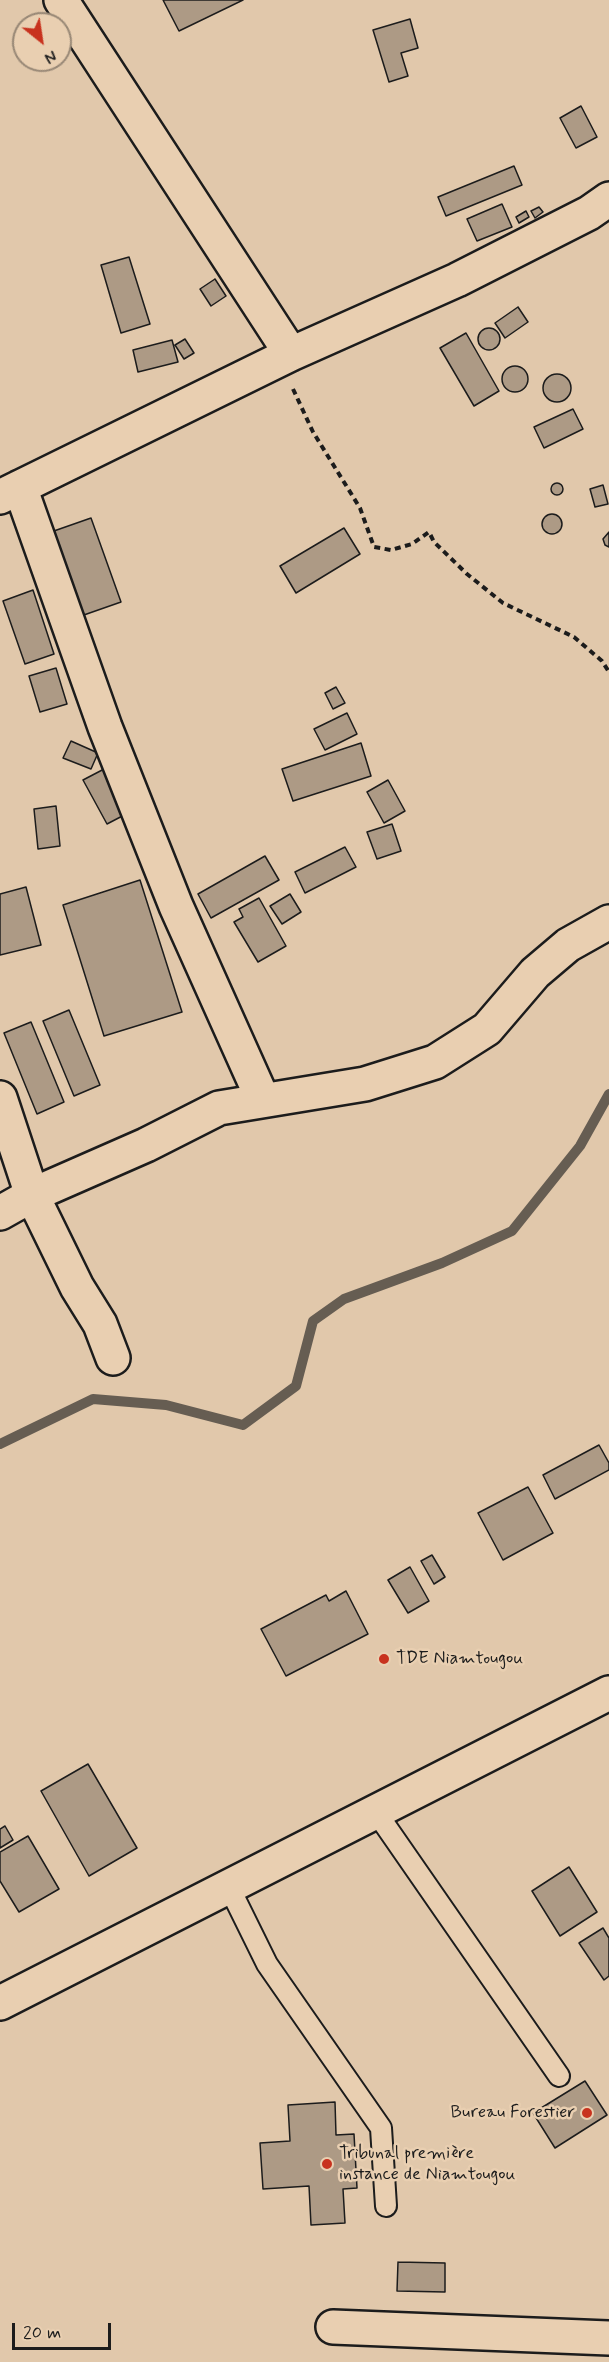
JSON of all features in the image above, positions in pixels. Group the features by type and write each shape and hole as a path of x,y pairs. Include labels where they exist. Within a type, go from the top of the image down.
{"street":[{"path":"61,0 291,354"},
{"path":"263,1100 176,906 10,492 291,354 457,280 589,213 609,199"},
{"path":"0,1213 32,1195 146,1145 219,1108 365,1084 435,1062 487,1029 535,973 568,945 609,922"},
{"path":"0,1098 32,1195 77,1287 100,1324 113,1359"},
{"path":"0,2003 609,1693"},
{"path":"333,2327 609,2338"}],"lane":[{"path":"376,1812 560,2076"},
{"path":"229,1887 267,1964 381,2128 386,2206"}],"path":[{"path":"291,354 284,361 284,374 313,432 360,508 374,547 391,550 412,544 429,532 435,542 467,574 503,603 574,637 602,661 609,672"}],"building":[{"path":"163,0 243,0 179,31"},
{"path":"410,19 418,48 401,53 408,76 389,82 373,30"},
{"path":"581,106 597,137 576,148 560,118"},
{"path":"514,166 522,185 446,216 438,197"},
{"path":"502,204 512,227 477,241 467,219"},
{"path":"539,207 543,212 535,218 531,211"},
{"path":"526,211 529,217 519,223 516,217"},
{"path":"129,257 150,324 121,333 101,265"},
{"path":"215,279 226,296 211,306 200,289"},
{"path":"518,307 528,322 505,338 495,323"},
{"path":"489,328 497,331 500,339 497,347 489,350 481,347 478,339 481,331"},
{"path":"466,333 499,391 474,406 440,348"},
{"path":"185,339 194,353 184,359 175,345"},
{"path":"172,340 178,362 138,372 133,350"},
{"path":"515,366 524,370 528,379 524,388 515,392 506,388 502,379 506,370"},
{"path":"557,374 567,378 571,388 567,398 557,402 547,398 543,388 547,378"},
{"path":"573,409 583,429 544,448 534,427"},
{"path":"559,483 562,484 562,494 555,495 552,494 551,487 552,484"},
{"path":"603,485 608,504 595,507 590,489"},
{"path":"552,514 559,517 562,524 559,531 552,534 545,531 542,524 545,517"},
{"path":"91,518 121,602 81,616 51,532"},
{"path":"344,528 360,554 296,593 280,566"},
{"path":"609,532 609,547 605,545 603,539"},
{"path":"33,590 54,654 25,664 3,601"},
{"path":"56,668 67,704 40,712 29,676"},
{"path":"336,687 345,703 333,709 325,693"},
{"path":"347,713 357,734 325,750 314,729"},
{"path":"71,741 98,753 91,769 63,758"},
{"path":"361,743 371,776 293,801 282,769"},
{"path":"106,768 130,812 107,824 83,780"},
{"path":"388,780 405,811 384,823 367,792"},
{"path":"56,806 60,846 38,849 34,809"},
{"path":"392,824 401,851 377,859 367,832"},
{"path":"345,847 356,867 305,893 295,872"},
{"path":"265,856 279,880 211,918 198,894"},
{"path":"140,880 182,1012 104,1036 63,905"},
{"path":"26,887 41,945 0,955 0,894"},
{"path":"290,894 301,912 282,924 270,906"},
{"path":"259,898 286,946 258,962 234,922 243,917 239,909"},
{"path":"69,1010 100,1085 74,1096 43,1021"},
{"path":"31,1022 64,1102 37,1114 4,1033"},
{"path":"599,1445 609,1463 609,1470 555,1499 543,1475"},
{"path":"528,1487 553,1533 503,1560 478,1513"},
{"path":"432,1555 445,1577 434,1584 421,1561"},
{"path":"410,1567 429,1601 408,1613 388,1580"},
{"path":"346,1591 368,1634 286,1676 261,1629 326,1595 329,1601"},
{"path":"88,1764 137,1848 89,1876 41,1791"},
{"path":"5,1826 13,1840 0,1848 0,1829"},
{"path":"28,1836 59,1889 19,1912 0,1881 0,1852"},
{"path":"569,1867 597,1912 560,1936 532,1891"},
{"path":"603,1928 609,1938 609,1976 604,1980 579,1943"},
{"path":"585,2081 607,2115 555,2148 533,2113"},
{"path":"335,2102 336,2135 354,2134 357,2188 343,2189 345,2223 311,2225 309,2186 263,2189 260,2143 290,2141 288,2105"},
{"path":"398,2262 445,2263 445,2292 397,2291"}],"waterway":[{"path":"0,1444 93,1399 166,1405 243,1425 296,1386 313,1321 344,1299 442,1263 512,1231 580,1146 609,1094"}],"place":[{"name":"TDE Niamtougou","path":"384,1659"},
{"name":"Bureau Forestier","path":"587,2113"},
{"name":"Tribunal première instance de Niamtougou","path":"327,2164"}]}
